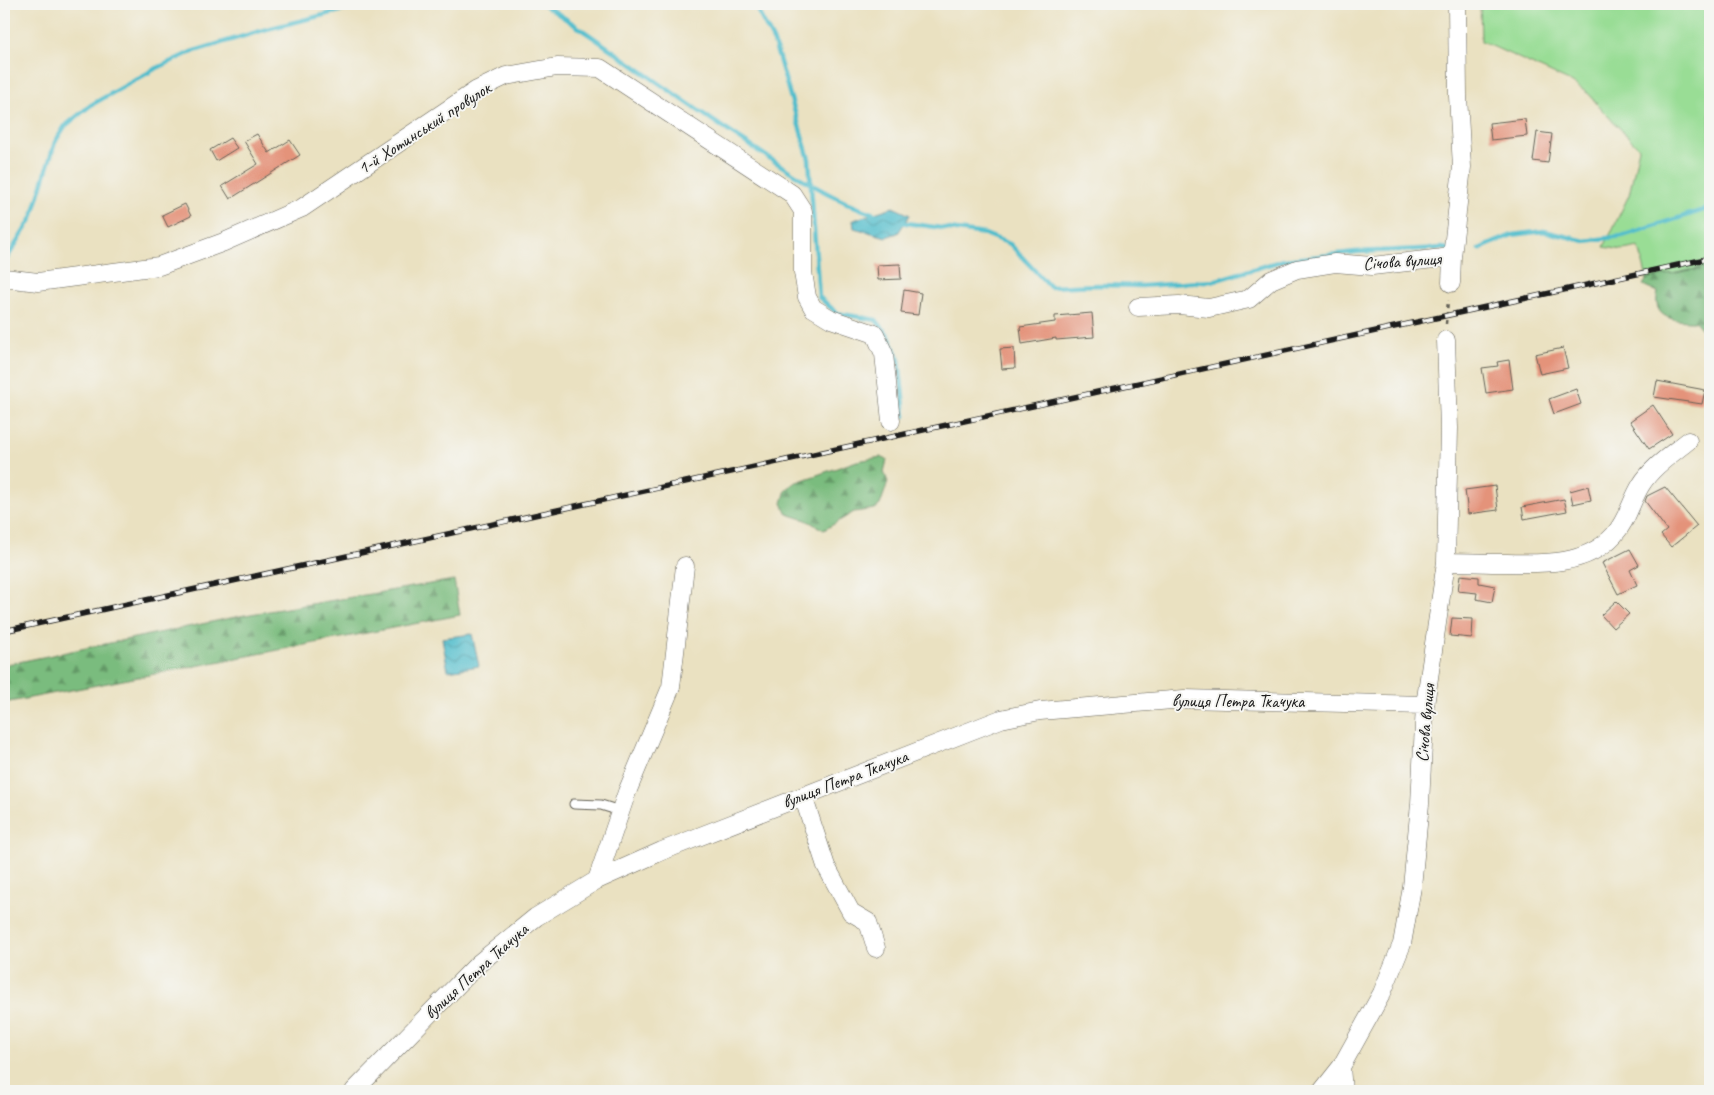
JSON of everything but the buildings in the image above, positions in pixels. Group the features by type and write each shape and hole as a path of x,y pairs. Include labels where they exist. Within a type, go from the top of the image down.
{"street":[{"name":"Січова вулиця","path":"1138,307 1179,305 1209,308 1249,299 1271,280 1297,269 1334,263 1372,266 1452,257 1462,167 1458,96 1457,4"},
{"name":"1-й Хотинський провулок","path":"4,278 38,282 159,266 224,242 302,208 477,90 506,76 557,67 600,68 792,194 803,211 803,272 807,297 813,308 831,319 875,334 884,354 891,421"},
{"path":"1451,283 1452,257"},
{"name":"Січова вулиця","path":"1322,1091 1341,1067 1382,993 1402,944 1412,887 1420,804 1424,705 1446,562 1449,428 1446,340"},
{"path":"1446,562 1536,564 1573,560 1589,553 1606,543 1622,524 1646,477 1688,441"},
{"path":"597,880 627,792 671,687 685,566"},
{"name":"вулиця Петра Ткачука","path":"354,1091 478,964 536,917 597,880 662,851 1001,719 1040,711 1184,699 1424,705"},
{"path":"803,796 826,866 851,912 868,922 876,948"},
{"path":"1341,1067 1343,1091"}],"lane":[{"path":"574,804 601,805 620,812"}],"path":[{"path":"1446,340 1445,316 1451,283"}],"green space":[{"path":"1471,4 1710,4 1710,266 1647,279 1639,247 1623,250 1604,247 1629,195 1639,148 1589,94 1571,82 1481,41 1480,5"},
{"path":"1710,266 1710,339 1695,321 1673,319 1661,313 1657,301 1658,292 1643,285 1647,279"},
{"path":"881,457 887,460 884,472 888,482 880,505 875,509 854,512 824,530 806,520 787,514 782,503 786,490 794,483 857,461"},
{"path":"454,580 460,615 4,703 4,665 245,615"}],"water":[{"path":"893,207 910,215 898,233 886,237 854,228 853,220"},
{"path":"472,634 479,666 448,671 442,638"}],"waterway":[{"path":"4,263 32,218 55,142 65,126 91,105 153,70 191,52 267,29 360,6 378,4"},
{"path":"543,4 814,186 844,202 877,215"},
{"path":"754,4 774,42 809,159 819,297 837,313 876,320 889,336 899,360 905,416"},
{"path":"1479,249 1512,235 1544,231 1585,241 1622,236 1710,208"},
{"path":"899,222 985,234 1010,244 1050,287 1142,286 1213,281 1284,260 1355,252 1448,249"}],"railway":[{"path":"4,631 1710,258"}]}
